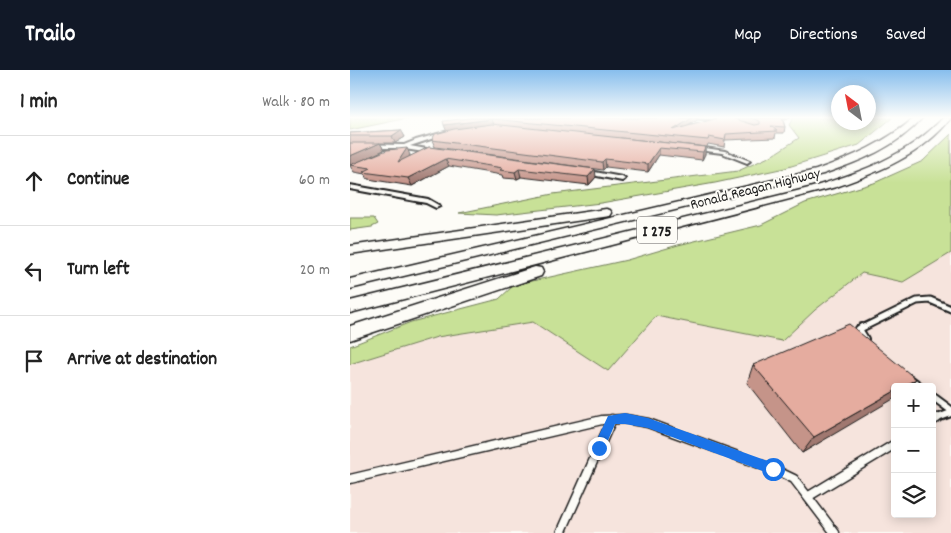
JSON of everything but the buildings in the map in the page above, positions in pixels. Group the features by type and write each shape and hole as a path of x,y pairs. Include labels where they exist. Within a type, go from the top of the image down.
{"highway":[{"name":"Ronald Reagan Highway","path":"350,284 819,172 868,154 891,140"},
{"name":"Ronald Reagan Highway","path":"350,307 813,191 876,170 917,148 928,140"},
{"path":"350,250 582,217 774,184"},
{"path":"350,333 446,300 714,216"}],"street":[{"path":"385,155 425,140"},
{"path":"683,147 723,152 747,161"},
{"path":"350,148 403,148 441,153"},
{"path":"575,170 622,179"},
{"path":"350,187 428,201 436,206"}],"lane":[{"path":"869,342 862,336 859,329 917,300 930,300 951,309"},
{"path":"904,373 916,383"},
{"path":"936,399 951,412"},
{"path":"936,419 951,412"},
{"path":"560,533 612,419"},
{"path":"350,478 602,420 625,419 648,423 773,469 794,479 809,496 835,533"},
{"path":"809,496 891,446"}],"shaded area":[{"path":"951,253 951,533 350,533 350,364 437,337 533,322 608,371 656,316 782,341 815,310 862,273 903,282"}],"green space":[{"path":"797,140 866,140 859,145 785,168 715,183 601,203 496,215 459,213 553,194 738,171 771,156"},
{"path":"945,140 951,140 951,253 903,282 862,273 815,310 782,341 656,316 608,371 533,322 437,337 350,364 350,346 411,322 499,299 514,285 627,260 678,245 761,225 805,203 874,183 923,161"},
{"path":"350,218 374,218 378,224 372,227 350,230"}],"route":[{"path":"599,448 612,419 625,419 648,423 773,469"}]}
